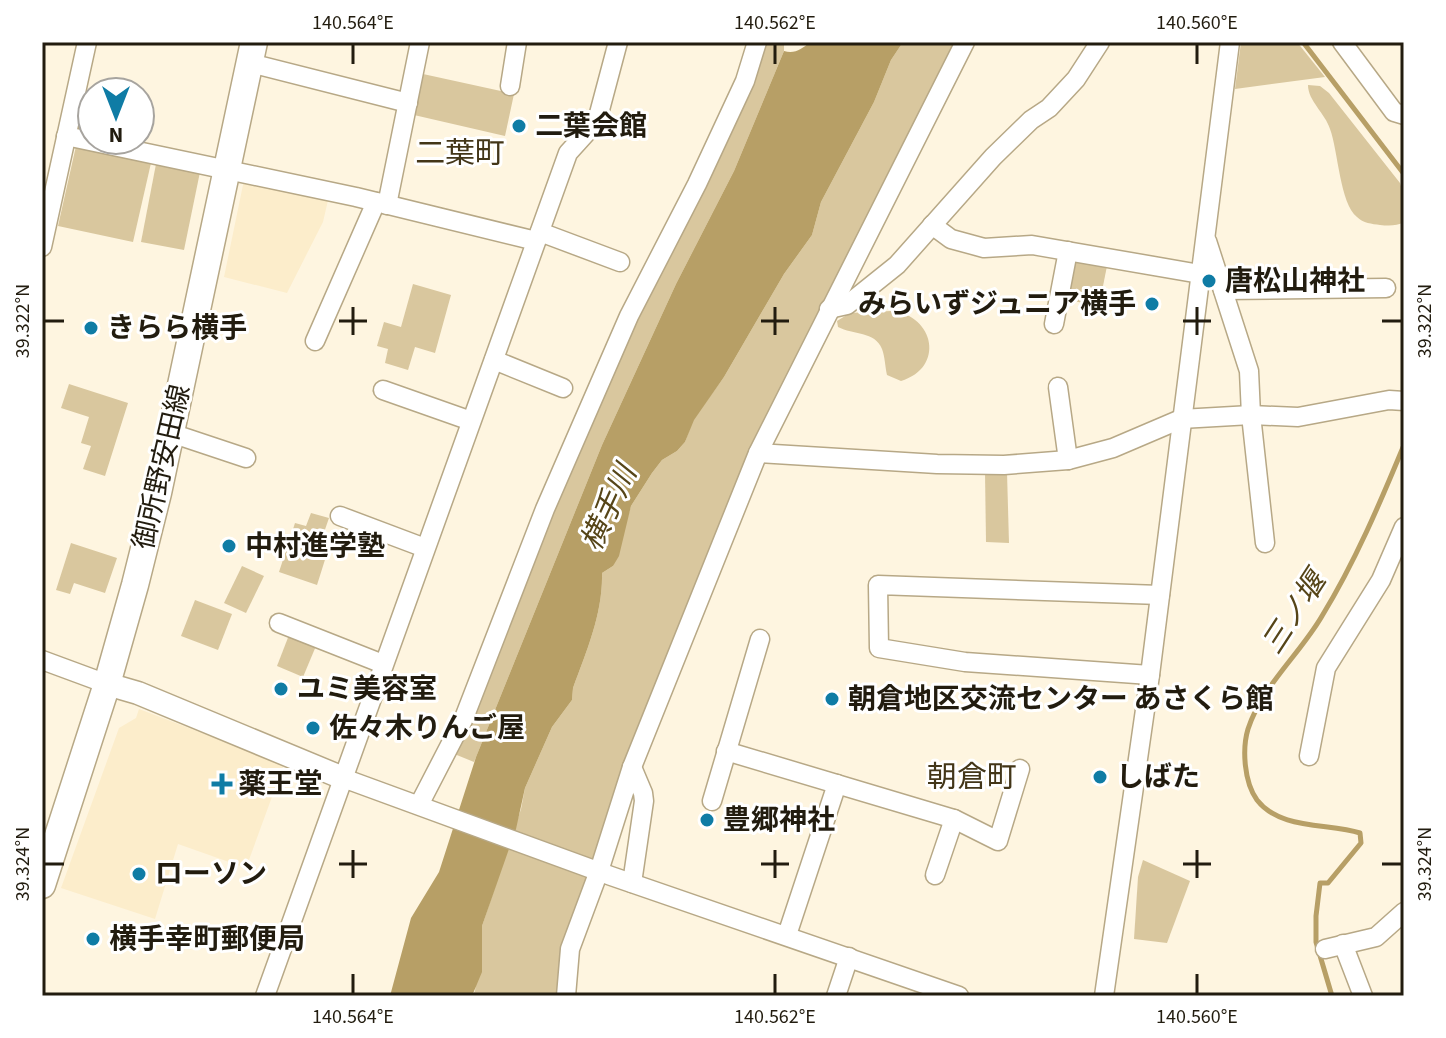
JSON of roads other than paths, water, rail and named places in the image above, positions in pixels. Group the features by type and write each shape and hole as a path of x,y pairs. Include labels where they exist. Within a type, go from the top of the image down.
{"main road":[{"name":"御所野安田線","path":"42,885 107,684 135,585 171,433 252,53"}],"street":[{"path":"42,247 45,219 87,42"},
{"path":"315,341 382,204 420,42"},
{"path":"510,86 517,42"},
{"path":"265,996 568,153 597,121 618,42"},
{"path":"422,806 464,718 545,509 629,316 697,184 745,81 757,42"},
{"path":"566,996 570,949 593,869 758,453 965,42"},
{"path":"829,309 847,305 897,265 993,157 1031,120 1049,108 1076,79 1100,42"},
{"path":"1104,996 1150,675 1230,42"},
{"path":"1342,42 1394,112 1404,115"},
{"path":"252,53 408,103"},
{"path":"66,136 538,236 620,262"},
{"path":"932,225 951,239 984,248 1032,245 1200,274"},
{"path":"1205,234 1249,371 1265,543"},
{"path":"1054,324 1068,251"},
{"path":"1223,290 1386,288"},
{"path":"494,360 563,388"},
{"path":"1058,387 1068,460"},
{"path":"383,390 471,421"},
{"path":"758,453 937,464 1004,465 1068,460 1113,448 1181,419 1251,415 1298,417 1389,400 1404,401"},
{"path":"171,433 246,458"},
{"path":"340,516 425,548"},
{"path":"1309,756 1326,668 1381,580 1404,527"},
{"path":"1150,675 965,662 879,648 878,585 1160,595"},
{"path":"279,623 383,664"},
{"path":"712,801 760,639"},
{"path":"42,660 138,693 343,778 632,883 959,996"},
{"path":"726,751 954,819 998,841 1020,769"},
{"path":"632,767 644,801 632,883"},
{"path":"787,935 837,784"},
{"path":"935,875 954,819"},
{"path":"1363,996 1334,947 1376,937 1404,912"},
{"path":"836,996 849,957"}],"water":[{"name":"横手川","path":"810,42 903,42 891,60 874,102 821,202 812,235 784,274 724,377 694,420 685,442 662,460 631,506 619,556 613,566 602,573 597,617 573,688 572,700 552,727 525,788 516,829 482,926 482,972 472,996 390,996 411,918 439,872 476,757 602,445 676,284 734,171 784,51 798,50"}],"waterway":[{"name":"三ノ堰","path":"1303,42 1404,174"},
{"name":"三ノ堰","path":"1332,996 1316,942 1320,883 1328,883 1361,843 1360,833 1291,821 1267,810 1257,800 1249,784 1245,765 1246,737 1262,699 1334,596 1404,445"}],"place":[{"name":"二葉会館","path":"519,126"},
{"name":"唐松山神社","path":"1209,281"},
{"name":"みらいずジュニア横手","path":"1152,304"},
{"name":"きらら横手","path":"91,328"},
{"name":"中村進学塾","path":"229,546"},
{"name":"ユミ美容室","path":"281,689"},
{"name":"朝倉地区交流センター あさくら館","path":"832,699"},
{"name":"佐々木りんご屋","path":"313,728"},
{"name":"しばた","path":"1100,777"},
{"name":"薬王堂","path":"222,784"},
{"name":"豊郷神社","path":"707,820"},
{"name":"ローソン","path":"139,874"},
{"name":"横手幸町郵便局","path":"93,939"}],"district":[{"name":"二葉町","path":"460,153"},
{"name":"朝倉町","path":"972,777"}]}
